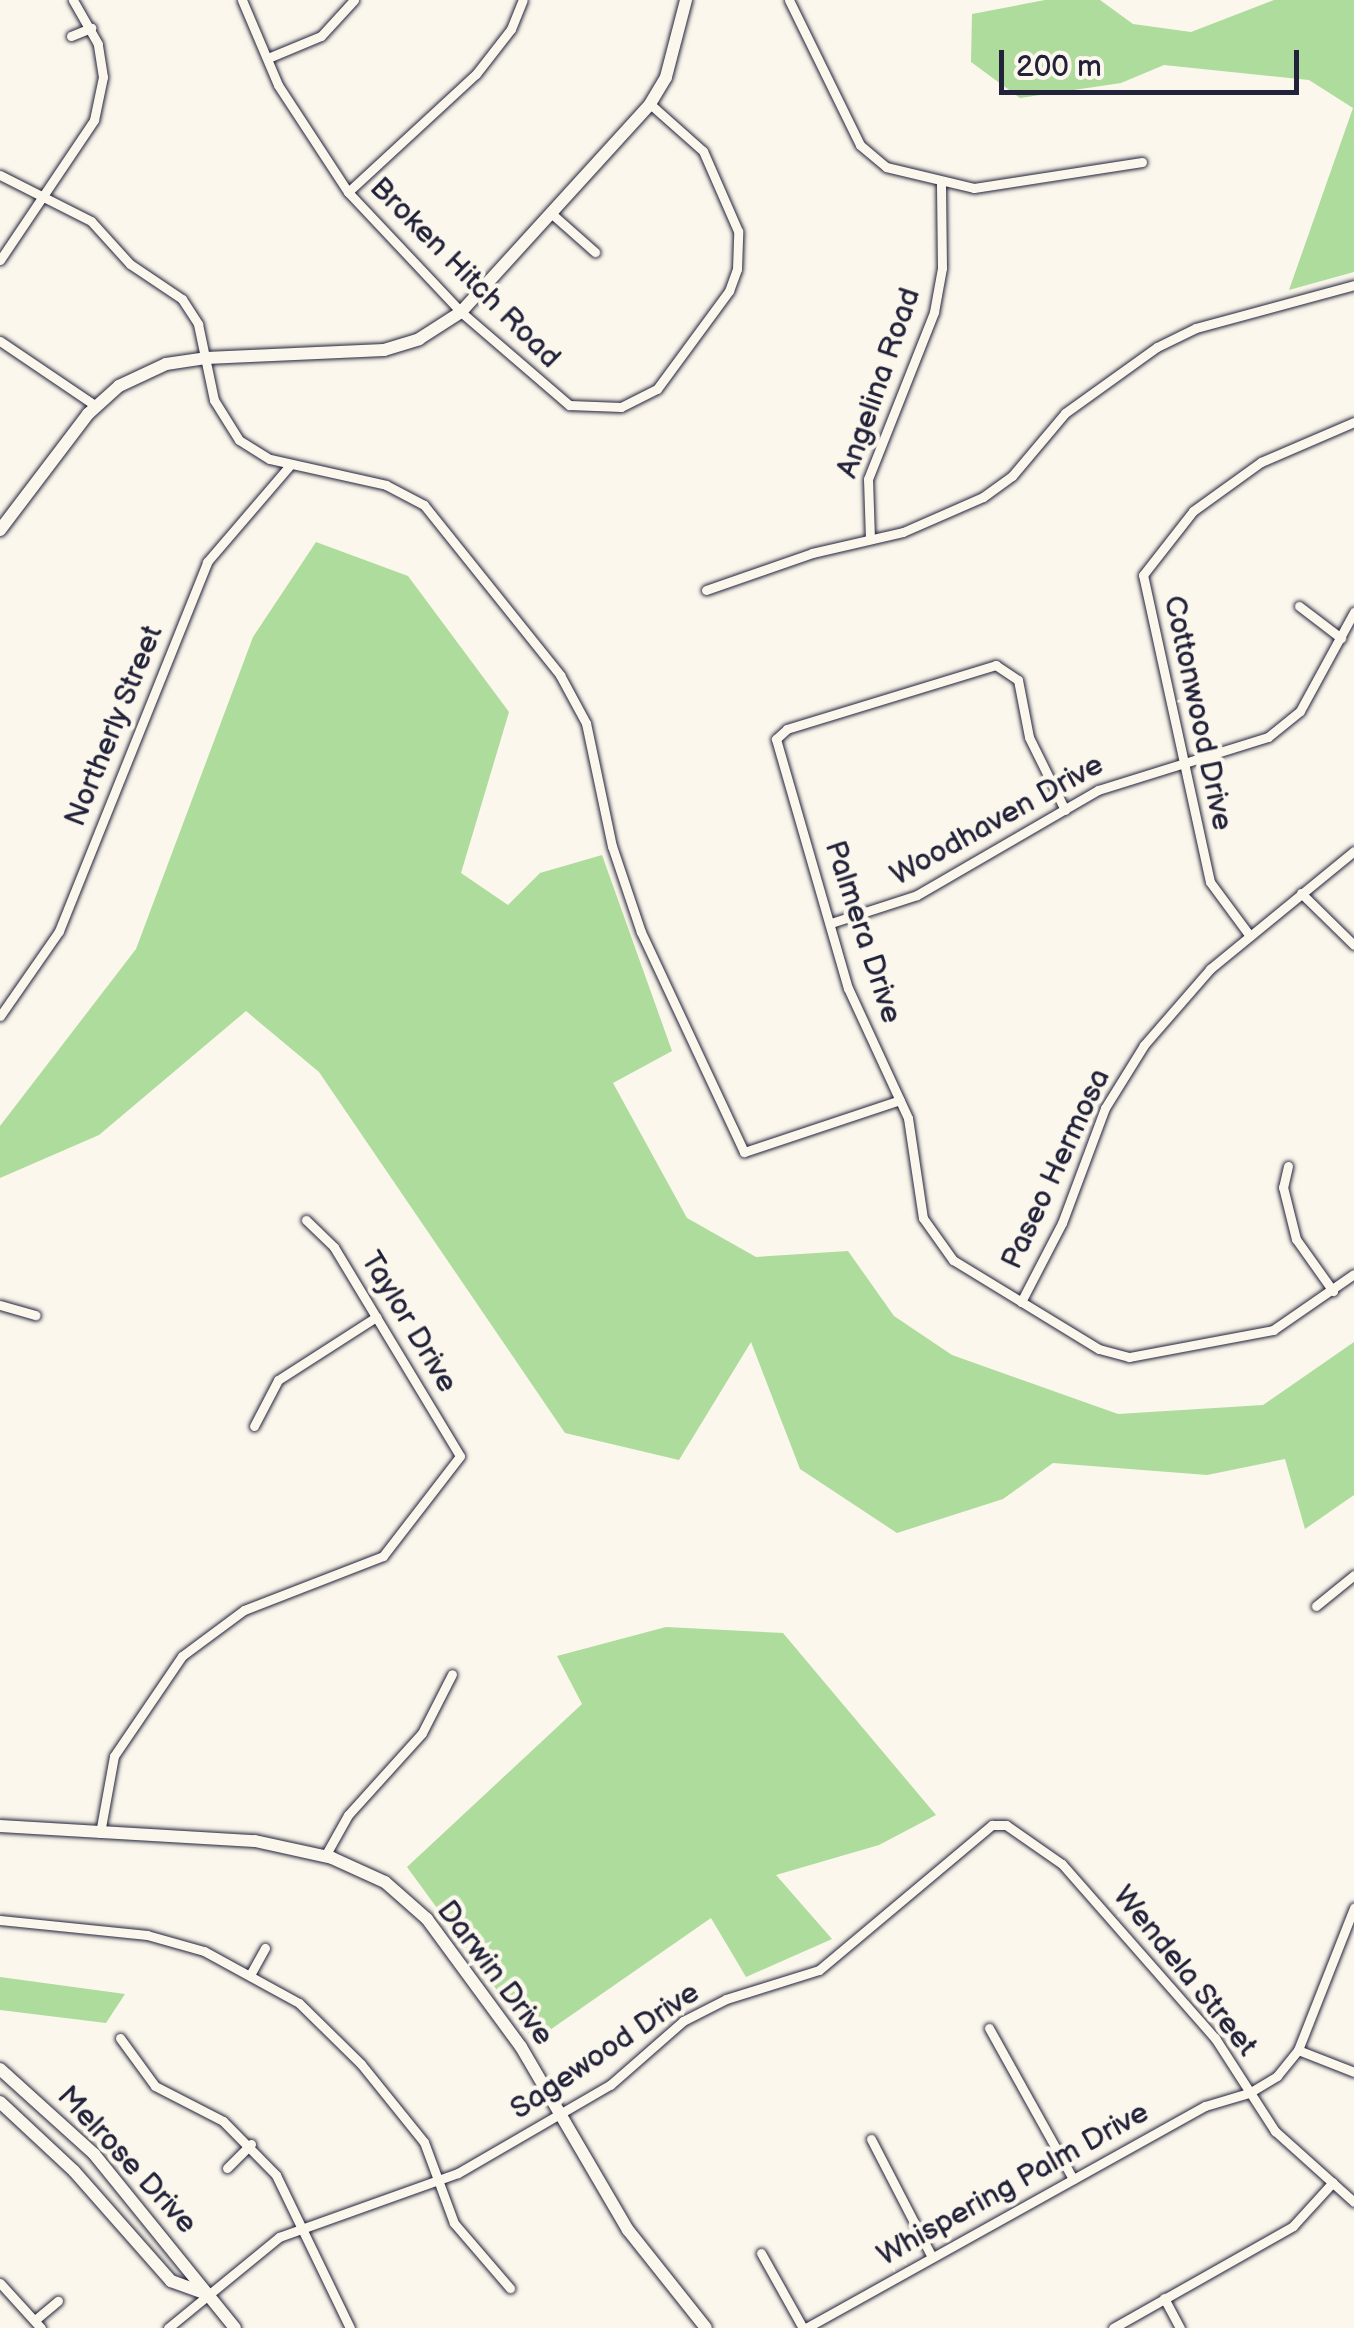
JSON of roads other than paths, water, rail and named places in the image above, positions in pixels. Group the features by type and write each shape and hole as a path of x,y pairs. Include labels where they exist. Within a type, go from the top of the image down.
{"street":[{"path":"0,260 94,120 103,77 90,28 73,0"},
{"name":"Broken Hitch Road","path":"242,0 305,132 348,192 460,312 570,404 620,407 670,375 730,291 738,231 704,152 650,104"},
{"path":"268,58 320,36 354,0"},
{"path":"348,192 456,96 510,29 522,0"},
{"path":"789,0 860,145 886,168 974,188 1142,162"},
{"path":"0,530 96,406 119,386 166,364 206,358 384,350 419,339 460,312 650,104 666,77 686,5"},
{"path":"71,36 90,28"},
{"path":"0,175 91,221 130,264 182,299 198,324 214,400 239,440 290,466 386,485 444,524 560,674 586,723 612,846 640,932 744,1152 900,1100"},
{"name":"Angelina Road","path":"870,539 868,479 934,312 942,268 940,182"},
{"path":"551,213 595,252"},
{"path":"706,590 903,532 983,497 1012,476 1065,413 1157,347 1196,328 1354,284"},
{"path":"0,341 96,406"},
{"name":"Cottonwood Drive","path":"1250,936 1210,882 1182,761 1145,565 1193,512 1261,462 1354,422"},
{"name":"Northerly Street","path":"0,1016 59,932 207,562 290,466"},
{"path":"1299,606 1340,638"},
{"name":"Woodhaven Drive","path":"831,924 918,896 1114,784 1268,737 1300,711 1354,612"},
{"name":"Palmera Drive","path":"1065,810 1042,772 1018,680 1009,669 996,665 786,728 774,750 848,988 900,1100 922,1218 953,1260 1099,1349 1145,1358 1273,1330 1354,1274"},
{"name":"Paseo Hermosa","path":"1021,1302 1062,1223 1105,1108 1144,1044 1182,999 1250,936 1354,851"},
{"path":"1301,893 1354,944"},
{"path":"1288,1166 1283,1187 1296,1239 1332,1291"},
{"name":"Taylor Drive","path":"100,1833 114,1756 182,1656 244,1610 383,1556 460,1456 334,1247 306,1220"},
{"path":"0,1305 36,1315"},
{"path":"254,1426 278,1380 376,1317"},
{"path":"1316,1606 1354,1575"},
{"path":"325,1856 348,1815 422,1733 452,1674"},
{"name":"Sagewood Drive","path":"168,2328 206,2294 302,2225 440,2180 565,2115 683,2021 726,1999 818,1970 992,1825 1006,1825"},
{"name":"Wendela Street","path":"1006,1825 1062,1864 1116,1922 1215,2038 1276,2132 1354,2202"},
{"name":"Darwin Drive","path":"0,1826 238,1839 325,1856 385,1882 428,1919 565,2115 628,2230 706,2328"},
{"path":"1249,2093 1277,2076 1298,2050 1354,1908"},
{"path":"0,1920 147,1935 250,1975 300,2003 361,2064 424,2142 454,2223 510,2288"},
{"path":"250,1975 265,1948"},
{"path":"989,2028 1074,2179"},
{"path":"120,2038 156,2086 250,2144 302,2225 350,2328"},
{"path":"1298,2050 1354,2072"},
{"name":"Melrose Drive","path":"0,2069 94,2154 188,2262 206,2294 235,2328"},
{"name":"Whispering Palm Drive","path":"804,2328 1205,2106 1249,2093"},
{"name":"Melrose Drive","path":"0,2102 74,2171 171,2280 206,2294"},
{"path":"872,2139 932,2257"},
{"path":"227,2168 250,2144"},
{"path":"1113,2328 1293,2226 1333,2182"},
{"path":"761,2253 804,2328"},
{"path":"0,2283 38,2324 58,2301"},
{"path":"1164,2298 1180,2328"}]}
